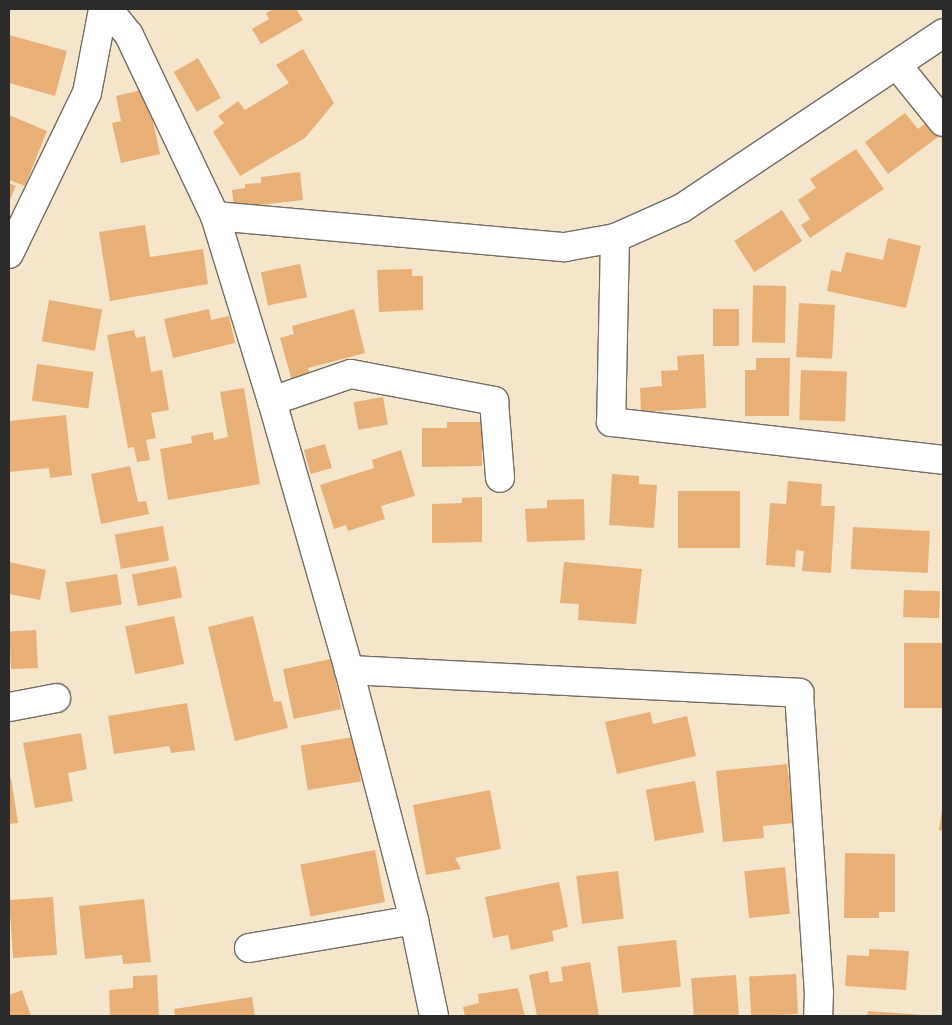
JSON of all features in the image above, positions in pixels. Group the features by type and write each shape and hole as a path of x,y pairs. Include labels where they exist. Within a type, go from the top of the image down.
{"street":[{"path":"9,254 87,94 103,9"},
{"path":"108,9 129,35 215,216 272,401 349,670 414,920 434,1016"},
{"path":"215,216 565,247 615,238 682,208 943,33"},
{"path":"897,65 943,122"},
{"path":"615,238 611,422 943,460"},
{"path":"272,401 350,374 494,401 500,478"},
{"path":"349,670 800,693 819,992 818,1016"},
{"path":"9,706 56,698"},
{"path":"249,948 414,920"}],"building":[{"path":"274,9 296,9 303,20 261,44 252,29 269,19 266,13"},
{"path":"9,35 67,51 55,96 9,83"},
{"path":"303,49 334,103 305,138 240,176 213,132 224,123 218,116 238,101 245,110 289,83 276,65"},
{"path":"198,58 221,98 197,112 174,72"},
{"path":"146,89 160,154 121,163 112,123 121,121 116,96"},
{"path":"905,113 918,129 927,122 938,137 888,174 865,142"},
{"path":"9,115 47,131 25,186 9,180"},
{"path":"856,149 884,189 810,238 801,225 810,219 798,200 816,188 810,179"},
{"path":"300,172 303,200 234,208 232,190 245,188 245,184 261,183 261,177"},
{"path":"9,183 16,186 9,202"},
{"path":"782,210 802,241 754,272 734,241"},
{"path":"145,225 150,257 203,249 208,284 110,301 99,232"},
{"path":"888,238 921,246 906,308 827,291 831,270 841,272 846,252 883,260"},
{"path":"300,264 307,297 268,306 261,272"},
{"path":"412,269 412,276 423,276 423,310 379,312 377,270"},
{"path":"753,285 786,286 785,343 752,342"},
{"path":"49,300 102,309 95,351 42,341"},
{"path":"799,303 835,305 832,359 796,357"},
{"path":"209,309 211,320 229,316 235,343 173,358 164,319"},
{"path":"354,309 365,353 308,368 310,376 292,381 280,338 294,334 292,326"},
{"path":"713,309 739,309 739,346 713,346"},
{"path":"134,330 136,338 145,336 151,372 162,370 169,410 151,413 156,438 146,440 150,460 137,462 134,447 128,448 107,335"},
{"path":"704,354 706,408 641,412 640,388 662,386 661,371 678,370 677,356"},
{"path":"756,358 790,358 789,416 745,416 745,370 756,370"},
{"path":"37,364 93,372 88,409 32,401"},
{"path":"801,370 847,372 845,422 799,420"},
{"path":"244,388 260,484 168,500 160,449 192,443 191,436 213,432 214,440 228,437 220,392"},
{"path":"383,397 388,425 358,430 353,402"},
{"path":"66,415 72,475 50,478 49,468 9,472 9,421"},
{"path":"447,422 482,422 482,466 422,467 422,428 447,428"},
{"path":"325,444 332,468 311,474 304,450"},
{"path":"401,450 415,496 381,506 385,519 348,531 346,525 334,529 320,485 374,468 372,460"},
{"path":"130,466 138,502 146,501 149,514 101,524 91,474"},
{"path":"612,474 639,476 639,484 657,485 654,528 609,525"},
{"path":"788,481 822,484 821,506 835,506 831,573 802,571 804,551 796,550 795,567 766,565 770,503 786,504"},
{"path":"678,491 740,491 740,548 678,548"},
{"path":"482,497 482,542 432,543 432,504 462,503 462,498"},
{"path":"584,499 585,540 527,542 525,509 547,508 547,500"},
{"path":"163,526 169,560 121,569 115,535"},
{"path":"853,527 930,531 928,573 851,569"},
{"path":"9,562 46,570 40,600 9,594"},
{"path":"564,562 642,569 636,624 578,620 579,604 560,603"},
{"path":"176,566 182,597 138,606 132,575"},
{"path":"117,574 122,605 70,613 66,582"},
{"path":"904,590 940,591 939,618 903,617"},
{"path":"174,616 184,664 135,674 125,626"},
{"path":"253,616 274,702 281,701 288,728 235,741 208,627"},
{"path":"36,630 38,668 11,669 9,631"},
{"path":"904,643 943,643 943,708 904,708"},
{"path":"331,659 342,709 294,719 283,669"},
{"path":"187,703 195,750 171,753 169,746 114,754 108,716"},
{"path":"650,712 653,724 687,716 696,756 617,774 605,722"},
{"path":"81,733 87,769 68,773 73,801 35,808 23,743"},
{"path":"354,737 361,781 308,790 301,745"},
{"path":"787,764 794,823 763,826 764,838 723,842 716,771"},
{"path":"11,778 18,823 9,824 9,779"},
{"path":"695,781 704,832 655,841 646,790"},
{"path":"490,790 501,849 455,858 461,869 426,875 413,805"},
{"path":"943,810 943,831 939,830"},
{"path":"375,850 385,902 311,917 300,865"},
{"path":"845,853 895,854 895,912 879,912 879,918 844,918"},
{"path":"785,867 790,914 749,918 744,871"},
{"path":"618,871 624,919 582,924 576,876"},
{"path":"559,882 568,927 552,931 554,941 511,950 508,935 493,938 485,897"},
{"path":"53,897 57,955 13,958 9,900"},
{"path":"144,899 151,962 123,964 122,955 85,959 79,906"},
{"path":"676,940 681,987 622,993 617,946"},
{"path":"869,949 909,951 906,990 845,986 847,955 869,956"},
{"path":"590,962 599,1016 537,1016 529,975 548,971 550,983 563,981 561,967"},
{"path":"796,974 798,1014 751,1016 749,976"},
{"path":"157,975 159,1016 110,1016 109,990 133,988 133,976"},
{"path":"736,975 739,1016 694,1016 691,978"},
{"path":"518,988 525,1016 465,1016 463,1007 479,1003 478,994"},
{"path":"22,990 31,1016 9,1016 9,995"},
{"path":"252,997 255,1016 175,1016 174,1009"},
{"path":"868,1011 924,1015 924,1016 867,1016"}]}
